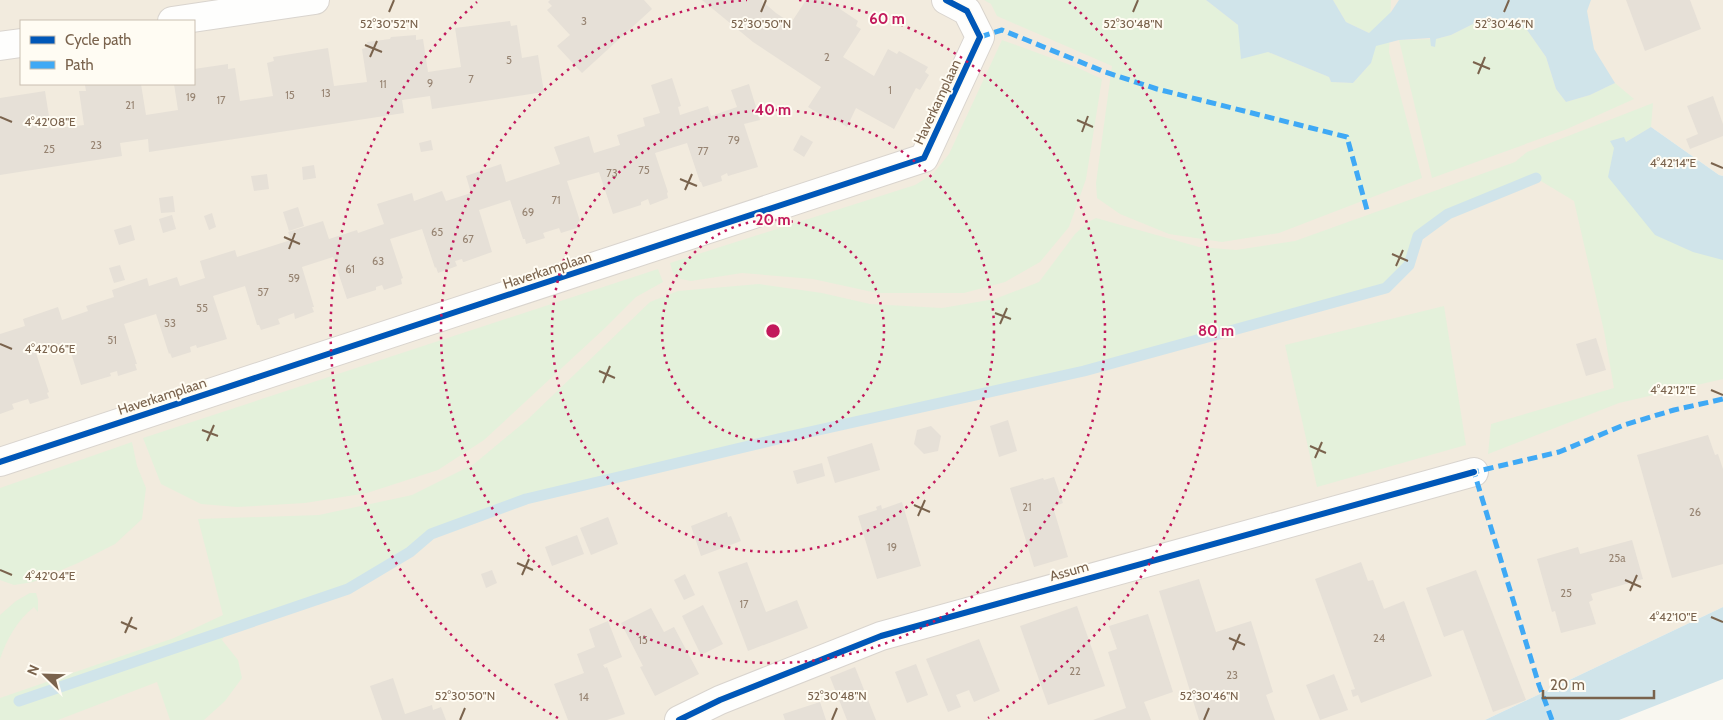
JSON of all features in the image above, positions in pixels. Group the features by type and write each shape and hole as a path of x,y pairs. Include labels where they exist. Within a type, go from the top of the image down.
{"street":[{"path":"179,20 315,0"},
{"name":"Haverkamplaan","path":"0,462 924,158 980,38 967,11 946,0"},
{"path":"0,46 20,43"},
{"name":"Assum","path":"679,720 720,700 881,636 1474,472"}],"shaded area":[{"path":"0,0 1723,0 1723,176 1651,127 1723,260 1723,607 1485,720 0,720"},
{"path":"1206,0 1333,0 1346,22 1369,33 1391,12 1399,0 1591,0 1587,11 1594,49 1615,83 1590,95 1566,102 1556,89 1546,57 1527,30 1507,19 1481,20 1451,35 1436,39 1435,47 1431,46 1430,38 1399,40 1376,46 1371,63 1353,83 1331,82 1329,77 1268,52 1241,59 1238,25"},
{"path":"1651,127 1723,176 1723,260 1693,252 1655,235 1608,177 1614,148 1610,141 1624,137 1626,142"},
{"path":"1723,607 1723,679 1619,720 1485,720"}],"green space":[{"path":"984,0 1206,0 1268,52 1329,77 1331,82 1353,83 1371,63 1369,33 1346,22 1333,0 1391,0 1389,52 1422,178 1279,233 1222,242 1169,234 1120,214 1097,198 1096,183 1112,66 997,16 991,4"},
{"path":"1507,19 1527,30 1546,57 1556,89 1566,102 1590,95 1615,83 1634,99 1567,129 1432,178 1399,40 1436,39 1451,35 1481,20"},
{"path":"1002,40 1076,67 1102,79 1086,179 1069,227 1040,262 1005,282 964,293 877,293 813,279 742,273 691,281 677,278 673,273 670,263 915,185 933,174 949,154"},
{"path":"1653,103 1651,127 1626,142 1611,142 1723,227 1723,379 1619,403 1488,454 1491,424 1614,388 1604,331 1574,201 1536,178 1448,214 1418,236 1409,265 1386,288 1084,371 778,439 526,499 431,534 410,552 348,589 228,630 222,640 238,660 242,678 225,701 204,720 170,720 157,682 58,720 0,720 0,698 174,638 223,615 198,519 319,515 412,495 474,464 527,420 650,302 678,291 759,284 822,293 870,304 942,308 995,299 1039,282 1075,234 1088,222 1096,218 1199,247 1236,250 1295,241 1515,162 1527,152"},
{"path":"658,269 663,282 636,297 484,440 438,470 367,493 305,503 237,507 201,504 161,484 143,438"},
{"path":"1444,306 1466,445 1317,487 1285,345"},
{"path":"132,442 137,466 146,488 142,519 115,544 78,563 33,582 14,585 0,580 0,488"},
{"path":"30,593 36,593 38,612 34,607 22,618 9,637 0,659 0,615 16,601"}],"building":[{"path":"550,0 644,0 652,9 582,73 557,46 570,35 547,10 552,6 548,2"},
{"path":"702,0 763,0 776,13 791,23 806,0 826,0 838,6 858,21 856,26 861,29 843,57 874,76 888,49 897,54 899,51 928,67 925,72 929,75 920,90 916,88 894,129 856,108 847,127 833,118 831,121 808,107 821,87 753,42"},
{"path":"1626,0 1690,0 1701,29 1645,51"},
{"path":"510,21 511,26 517,25 522,58 538,55 544,92 432,109 430,96 402,100 404,113 149,152 148,139 120,143 122,156 0,175 0,98 45,91 51,129 84,125 79,91 86,91 85,85 141,85 146,115 178,110 174,85 195,85 195,69 228,64 228,69 235,68 240,101 273,96 267,63 274,61 273,57 328,48 334,86 367,82 362,49 368,47 367,42 390,39 391,37 416,35 416,40 423,39 428,72 461,67 455,28"},
{"path":"672,78 681,106 678,107 680,115 708,106 711,116 737,107 731,90 749,84 760,120 744,124 758,167 728,176 727,173 721,176 722,181 703,187 687,143 655,153 668,192 668,198 650,205 648,199 641,202 641,205 613,214 599,172 567,181 580,221 578,222 580,227 561,233 559,228 543,233 545,238 526,244 510,200 479,210 492,252 464,262 462,259 455,261 457,266 438,273 422,229 390,239 403,278 401,279 402,284 384,290 382,285 376,287 376,290 347,299 333,257 302,267 314,312 295,319 294,313 278,319 280,324 261,330 259,325 257,325 245,286 213,296 227,339 197,348 196,345 190,347 191,352 172,358 156,314 124,324 137,364 135,364 137,370 118,376 117,371 110,373 111,376 81,385 68,343 36,353 49,392 47,393 49,398 30,404 28,399 12,404 14,409 0,414 0,334 25,326 23,319 58,307 62,320 88,311 86,306 114,297 112,290 147,278 149,286 177,277 180,286 205,278 200,261 235,250 237,257 291,240 288,232 323,221 329,239 357,230 358,233 384,224 377,204 412,193 414,201 442,191 446,201 471,193 466,176 501,164 506,182 560,164 554,147 589,136 594,153 620,145 617,135 645,126 643,118 660,113 651,85"},
{"path":"1713,96 1723,124 1723,136 1690,149 1686,139 1698,134 1687,106"},
{"path":"801,135 813,142 804,157 793,150"},
{"path":"431,140 433,150 421,152 419,143"},
{"path":"314,165 316,178 303,180 302,167"},
{"path":"267,174 269,189 254,191 251,176"},
{"path":"173,196 175,212 161,213 159,198"},
{"path":"298,207 304,226 289,231 283,212"},
{"path":"212,213 216,227 209,230 204,216"},
{"path":"172,215 176,229 163,233 159,219"},
{"path":"131,225 135,240 119,245 114,230"},
{"path":"120,265 125,280 114,283 109,268"},
{"path":"1596,338 1606,370 1586,376 1576,344"},
{"path":"1008,420 1017,451 999,457 990,426"},
{"path":"931,426 941,436 938,451 924,454 914,444 917,430"},
{"path":"1708,435 1715,455 1718,454 1723,469 1723,564 1672,578 1637,455"},
{"path":"872,443 880,470 835,483 827,457"},
{"path":"822,463 825,476 797,484 793,471"},
{"path":"1054,477 1063,503 1053,507 1068,557 1034,567 1010,488 1043,478 1044,480"},
{"path":"902,502 921,566 877,579 858,516 877,510 876,507 881,505 882,509"},
{"path":"727,512 728,517 731,516 741,541 701,556 691,526"},
{"path":"608,517 618,544 591,555 580,528"},
{"path":"577,535 584,554 552,566 545,547"},
{"path":"1632,540 1643,579 1591,594 1593,600 1589,602 1596,624 1561,633 1555,611 1552,612 1537,559 1578,547 1580,554"},
{"path":"747,562 766,612 797,600 808,628 748,651 718,572"},
{"path":"1361,562 1368,581 1373,580 1384,609 1404,601 1432,676 1361,703 1358,695 1353,697 1351,690 1355,689 1315,579"},
{"path":"492,570 497,583 486,588 481,574"},
{"path":"1476,570 1526,700 1493,712 1463,630 1444,637 1426,588"},
{"path":"685,574 695,595 684,600 674,580"},
{"path":"1199,579 1216,632 1251,621 1273,692 1266,695 1275,720 1199,720 1159,591"},
{"path":"703,605 723,644 701,655 682,616"},
{"path":"1077,606 1105,686 1048,705 1020,626"},
{"path":"651,608 664,632 674,627 699,674 655,696 640,667 643,666 621,623"},
{"path":"1148,614 1173,692 1144,702 1151,720 1093,720 1126,708 1108,652 1117,649 1109,626"},
{"path":"608,621 622,657 603,665 605,668 607,667 625,714 607,720 568,720 554,684 584,673 577,654 595,647 589,629"},
{"path":"979,639 1000,691 974,702 969,690 956,695 961,707 948,712 926,659"},
{"path":"916,664 928,695 907,703 895,672"},
{"path":"855,667 876,720 847,720 830,677"},
{"path":"1334,674 1348,710 1320,720 1306,685"},
{"path":"393,678 405,714 432,705 433,710 441,707 446,720 382,720 370,686"},
{"path":"820,702 826,720 785,720 783,714"}],"waterway":[{"path":"19,701 348,589 410,552 431,534 526,499 778,439 1084,371 1386,288 1409,265 1418,236 1448,214 1536,178"}],"marked path":[{"path":"980,37 1002,30 1105,72 1157,89 1347,137 1367,210"},
{"path":"1552,720 1539,685 1474,472 1559,452 1624,425 1674,410 1723,399"}],"cycle path":[{"path":"0,462 924,158 980,37 967,11 946,0"},
{"path":"679,720 720,700 881,636 1474,472"}]}
